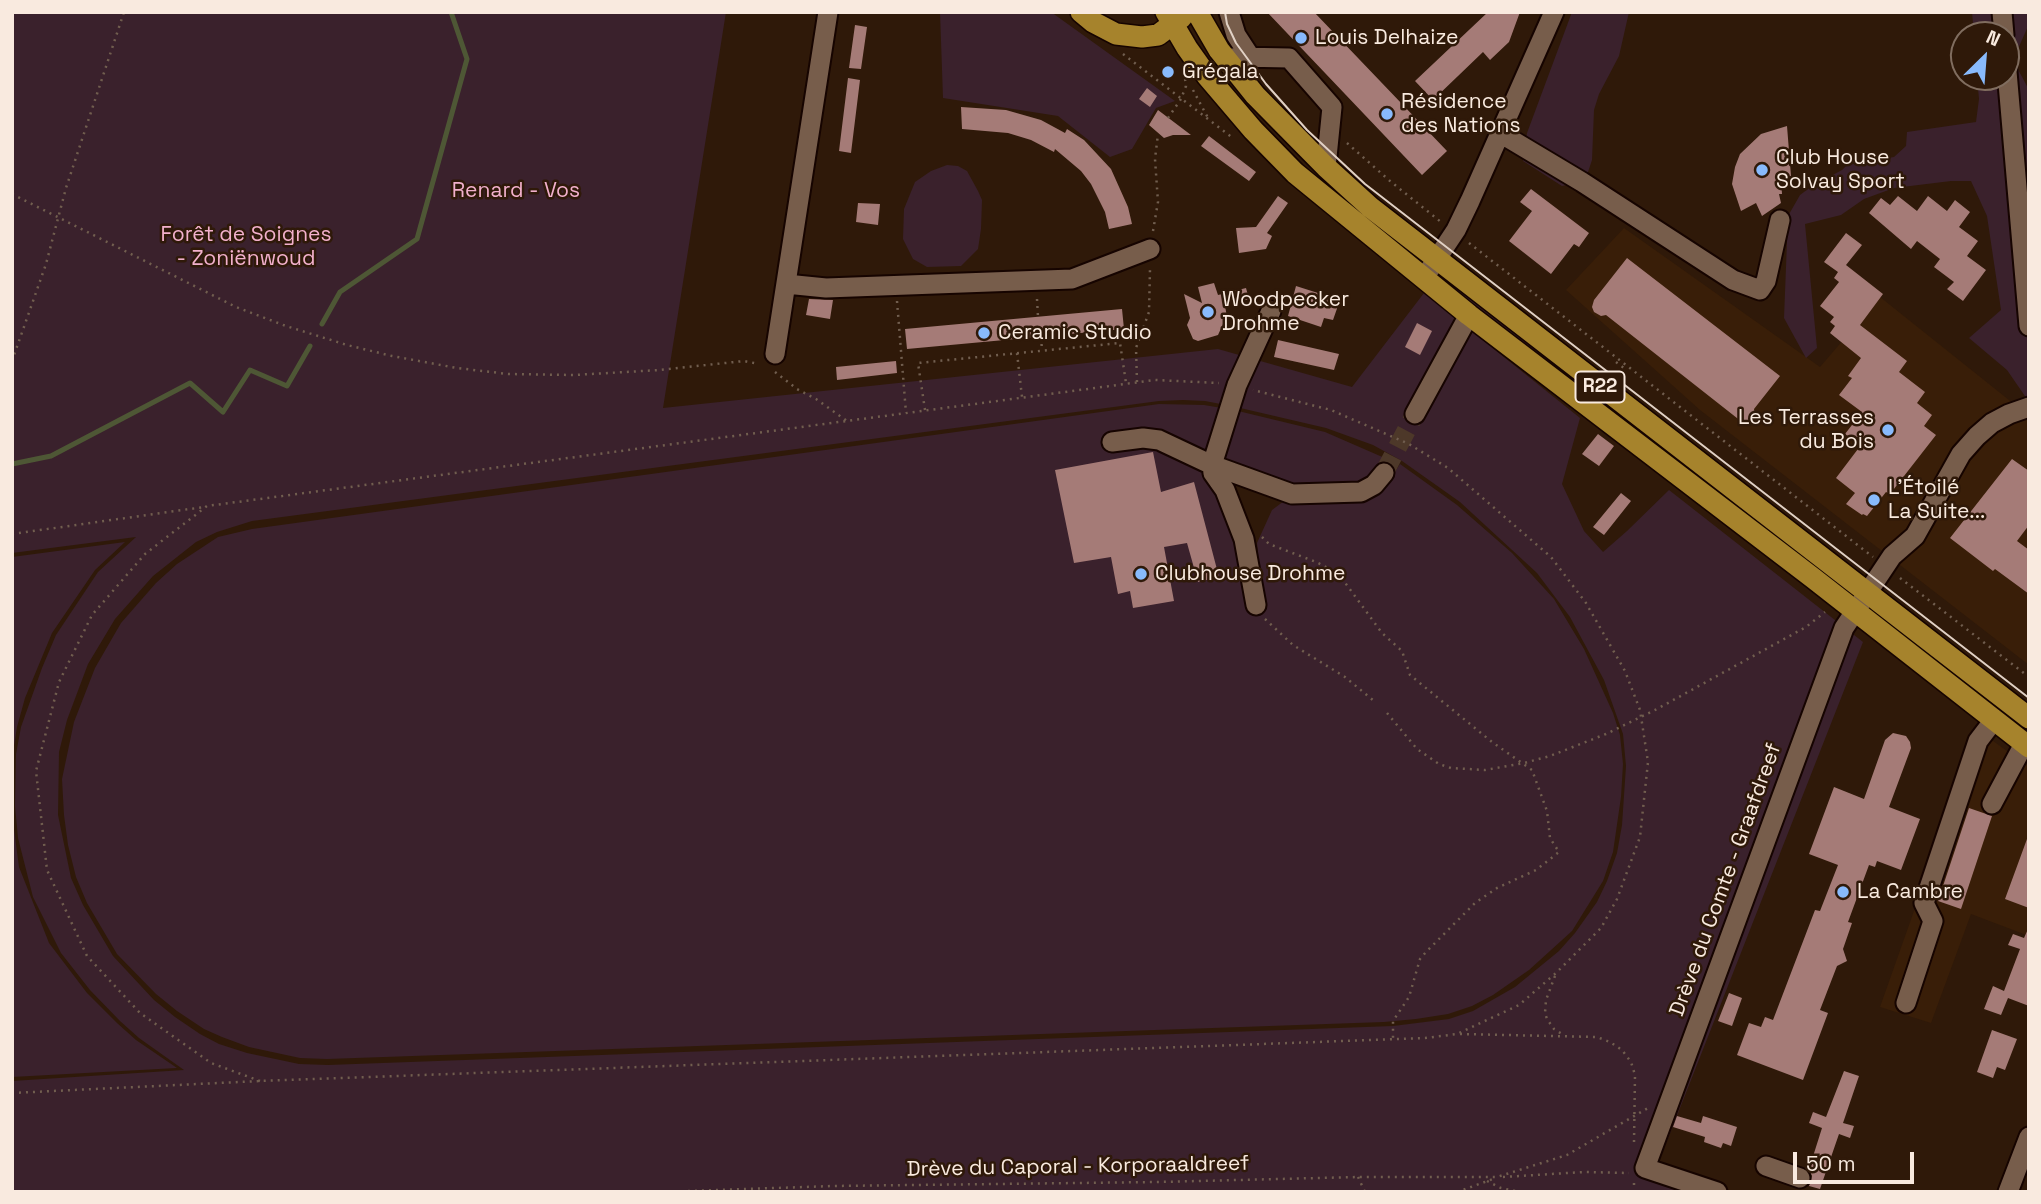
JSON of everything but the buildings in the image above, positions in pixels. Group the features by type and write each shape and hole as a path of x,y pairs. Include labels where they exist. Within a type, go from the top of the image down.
{"main road":[{"name":"R22","path":"1081,12 1115,34 1150,37 1158,35 1174,16 1186,48 1207,76 1286,165 1469,315 2026,745"},
{"name":"R22","path":"1198,12 1226,60 1255,95 1370,207 2029,718"}],"street":[{"path":"767,359 786,284 828,12"},
{"path":"1229,12 1235,31 1251,58"},
{"path":"1423,278 1437,261 1470,201 1554,12"},
{"path":"1226,60 1289,58 1332,107 1326,167"},
{"path":"2009,91 2029,326"},
{"path":"1500,133 1583,182 1733,280 1760,290 1766,281 1780,220"},
{"path":"786,284 826,288 1072,279 1150,250"},
{"path":"1256,605 1244,539 1225,490 1213,473 1212,465 1237,385 1271,311"},
{"path":"1415,414 1469,315"},
{"name":"Drève du Comte - Graafdreef","path":"1639,1172 1844,628 1892,556 1915,536 1961,454 1992,423 2029,407"},
{"path":"1112,442 1143,438 1159,440 1212,465 1292,494 1361,492 1374,485 1384,473"},
{"path":"1906,1003 1933,921 1924,903 1978,741 1994,720"},
{"path":"1992,804 2026,745"},
{"path":"2008,1192 2029,1137"},
{"path":"1766,1166 1800,1178"},
{"path":"1639,1172 1717,1192"}],"path":[{"path":"12,361 46,264 65,188 124,12"},
{"path":"1120,52 1236,140"},
{"path":"1168,118 1186,86 1184,75 1209,120"},
{"path":"1330,127 1390,181 1454,232 1845,536"},
{"path":"12,194 236,307 347,345 457,368 508,374 574,375 660,370 767,359 769,368 847,421"},
{"path":"12,202 19,198"},
{"path":"897,285 897,328 906,413"},
{"path":"1041,337 1042,350"},
{"path":"925,410 918,363 1119,343 1126,383"},
{"path":"1017,353 1022,397"},
{"path":"1616,362 1623,368"},
{"path":"12,534 1156,380 1237,385 1331,410 1378,429 1438,462 1472,486 1551,557 1586,603 1625,671 1641,716 1648,762 1640,837 1617,900 1601,928 1519,1005 1457,1034"},
{"path":"207,506 145,554 92,615 59,682 36,771 47,870 87,956 140,1013 211,1063 260,1081"},
{"path":"1256,530 1269,544 1338,573 1382,632 1402,651 1410,675 1492,742 1524,762 1536,776 1547,811 1550,838 1559,852 1549,862 1497,888 1475,903 1426,952 1420,959 1409,997 1393,1021 1393,1039"},
{"path":"1903,580 2029,677"},
{"path":"1256,605 1267,621 1293,645 1345,677 1374,701"},
{"path":"1387,713 1417,750 1451,768 1485,770 1550,756 1641,716 1806,627 1828,610"},
{"path":"1556,973 1546,1000 1545,1013 1554,1029 1564,1035"},
{"path":"12,1093 260,1081 1393,1039 1457,1034 1564,1035 1597,1037 1622,1050 1631,1062 1635,1075 1634,1146"},
{"path":"1457,1192 1567,1155 1636,1115 1674,1085"},
{"path":"1497,1177 1584,1172 1623,1174"},
{"path":"1634,1192 1639,1172"},
{"path":"1358,1177 1365,1192"},
{"name":"Drève du Caporal - Korporaaldreef","path":"660,1192 833,1186 1497,1177"},
{"path":"1487,1181 1501,1188 1520,1192"},
{"path":"831,1192 833,1186"}],"shaded area":[{"path":"1624,228 1820,367 1880,297 2029,416 2029,665 1700,410 1566,290"},
{"path":"1978,730 2029,767 2029,936 1971,914 1931,1023 1880,1007"}],"green space":[{"name":"Forêt de Soignes - Zoniënwoud","path":"12,12 726,12 663,408 1218,349 1352,387 1424,293 1580,418 1562,484 1584,531 1603,552 1669,490 1863,642 1658,1164 1734,1192 12,1192 12,1081 184,1070 120,1021 90,990 61,953 33,897 18,838 15,806 16,754 21,727 56,635 98,572 136,537 12,553","holes":["1159,401 1205,401 1326,428 1373,445 1402,461 1460,502 1537,573 1570,617 1604,680 1623,734 1626,766 1622,825 1617,853 1607,881 1597,902 1559,951 1515,987 1473,1011 1449,1019 1393,1026 299,1064 219,1044 200,1034 154,1000 113,956 83,905 71,878 58,815 59,752 67,720 88,664 115,619 153,576 196,542 217,532 252,521"]},
{"path":"940,12 1051,12 1175,101 1156,108 1132,149 1110,157 1058,116 943,98"},
{"path":"1572,12 1629,12 1619,56 1599,94 1594,110 1592,160 1585,181 1562,186 1523,161 1527,133"},
{"path":"1972,12 2029,12 2029,24 2020,44 2020,21 1973,21"},
{"path":"2020,73 2029,90 2029,398 2027,399 2007,370 1969,338 2001,310 1987,216 1971,181 1894,188 1864,199 1841,215 1805,224 1817,348 1806,358 1784,318 1788,216 1800,195 1847,165 1894,157 1906,146 1907,132 1976,122 1978,91 2020,91"},
{"path":"947,165 958,166 967,171 982,200 978,249 961,266 927,267 913,259 903,239 904,209 915,182 931,171"},
{"path":"1449,280 1817,565 1692,474 1450,286 1447,283"},
{"path":"1159,404 1204,405 1234,410 1325,432 1387,459 1380,471 1365,481 1294,486 1223,459 1250,551 1258,553 1257,543 1272,510 1284,501 1386,485 1400,464 1457,505 1512,553 1554,599 1584,649 1620,735 1623,764 1613,852 1603,881 1572,931 1529,970 1493,995 1448,1014 1384,1022 300,1058 249,1047 222,1037 177,1011 156,994 117,954 87,903 76,877 64,815 62,779 74,722 95,668 121,623 156,583 177,564 218,537 252,529"},
{"path":"125,542 95,570 52,633 25,698 12,758 12,557"},
{"path":"12,814 19,867 49,943 87,993 117,1023 136,1040 177,1068 12,1077"}],"waterway":[{"path":"322,324 340,292 417,239 467,59 451,12"},
{"path":"12,464 51,456 190,383 223,412 250,370 287,386 310,346"}],"tunnel":[{"path":"1384,473 1415,414"}],"tram line":[{"path":"1225,12 1227,24 1236,43 1266,84 1307,130 1365,184 2029,698"}],"place":[{"name":"Louis Delhaize","path":"1301,38"},
{"name":"Grégala","path":"1168,72"},
{"name":"Résidence des Nations","path":"1387,114"},
{"name":"Club House Solvay Sport","path":"1762,170"},
{"name":"Woodpecker Drohme","path":"1208,312"},
{"name":"Ceramic Studio","path":"984,333"},
{"name":"Les Terrasses du Bois","path":"1888,430"},
{"name":"L'Étoilé La Suite...","path":"1874,500"},
{"name":"Clubhouse Drohme","path":"1141,574"},
{"name":"La Cambre","path":"1843,892"}],"park label":[{"name":"Renard - Vos","path":"516,191"}]}
